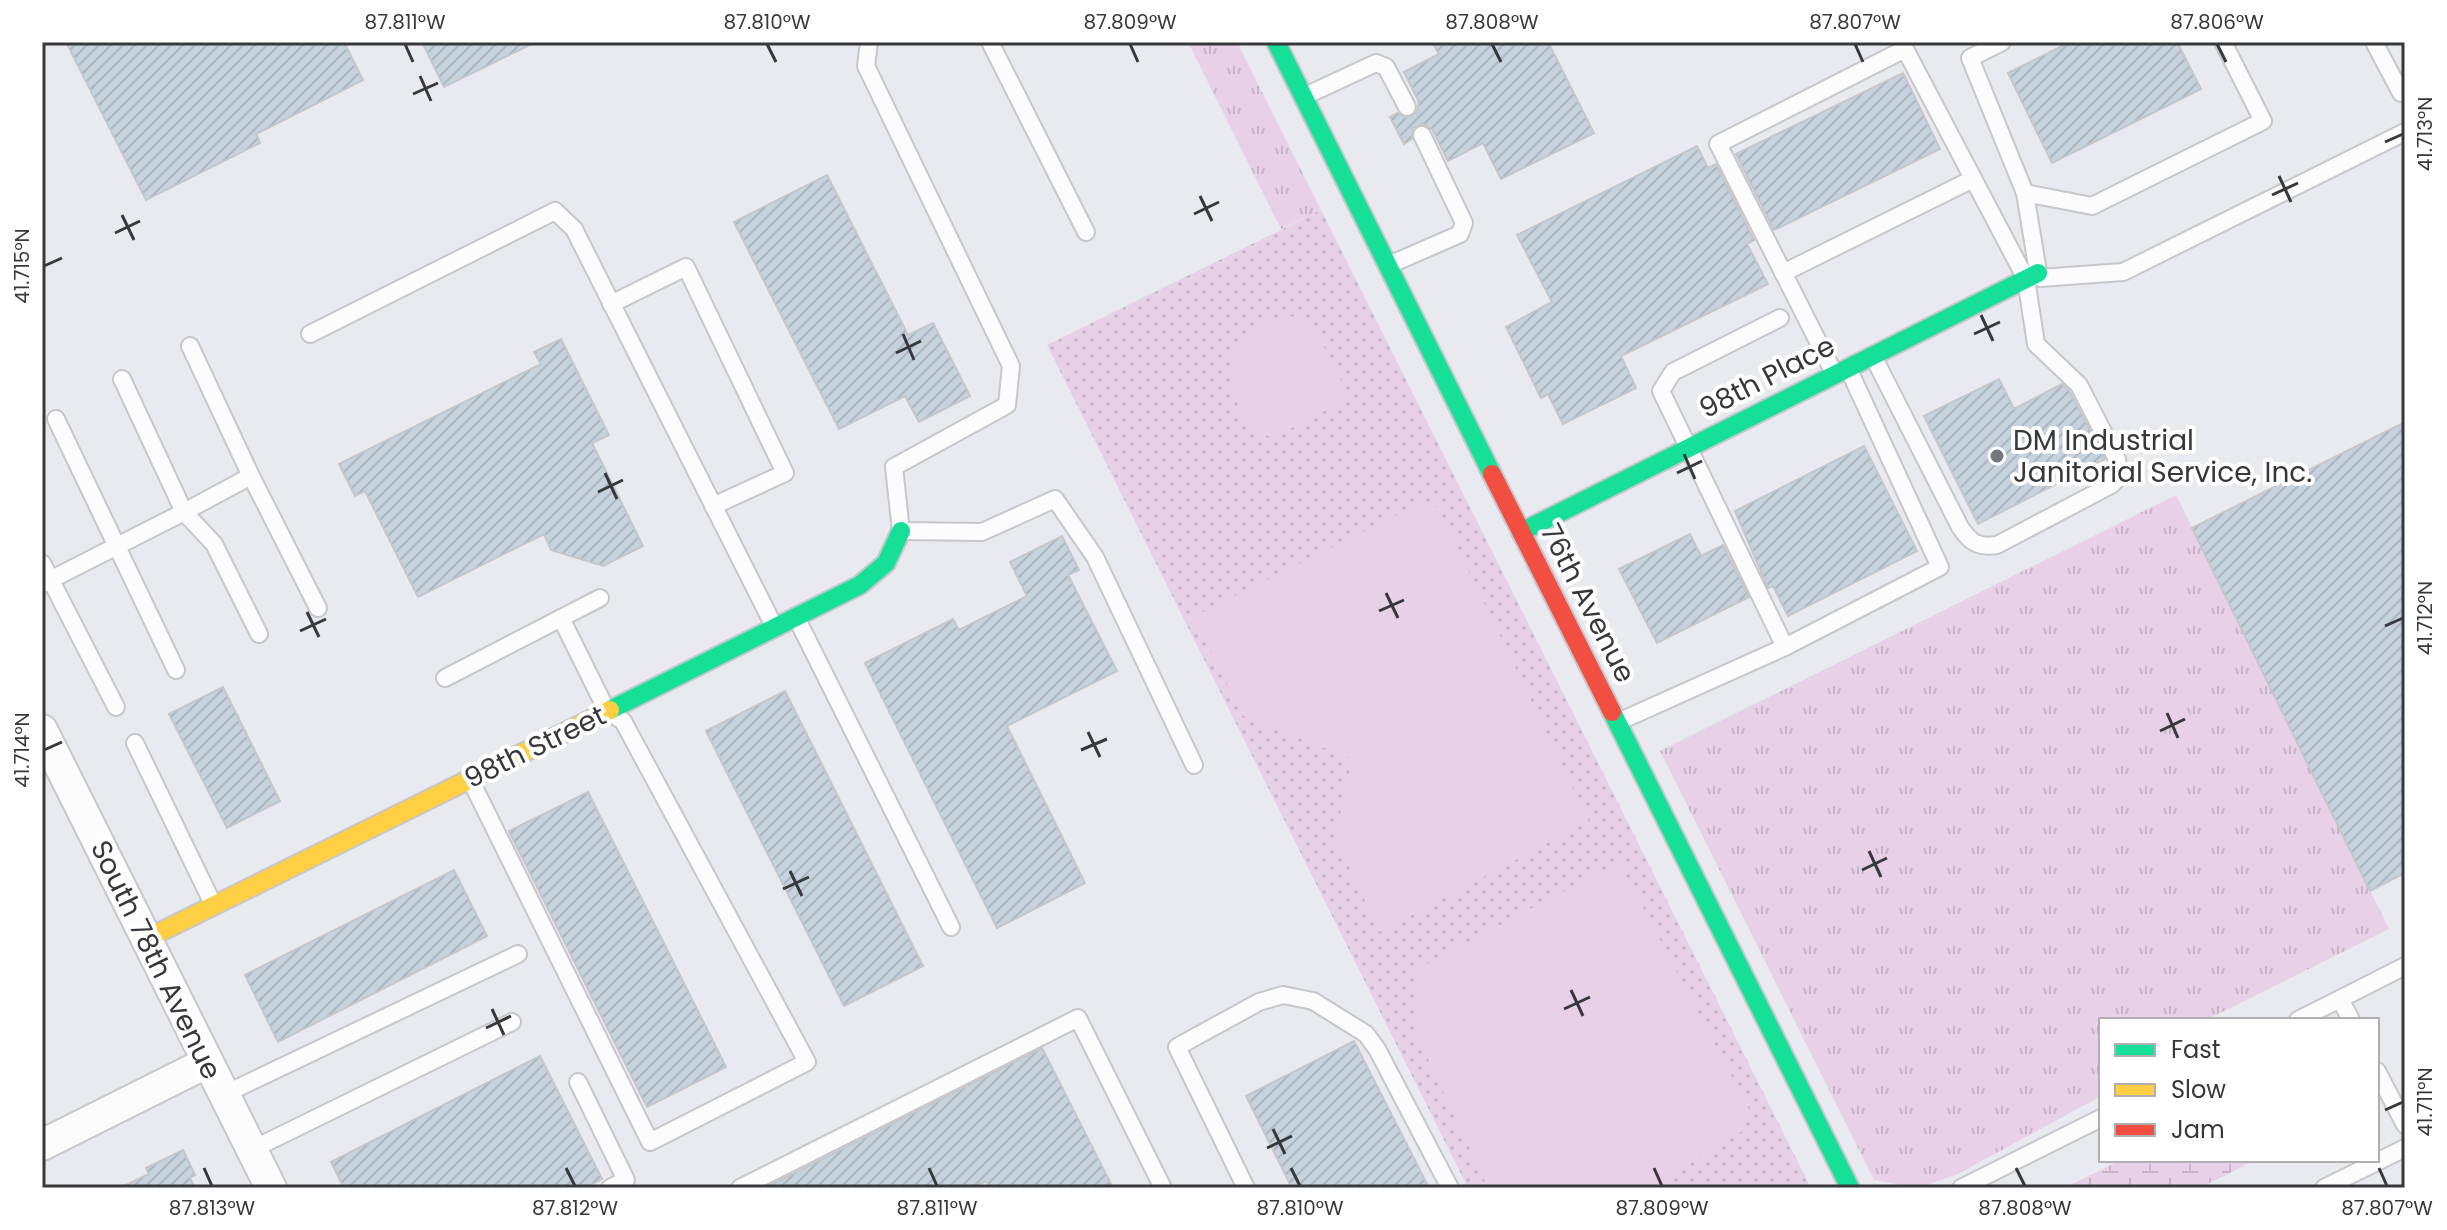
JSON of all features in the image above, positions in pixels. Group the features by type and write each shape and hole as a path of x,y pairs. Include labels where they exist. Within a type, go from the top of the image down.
{"street":[{"name":"76th Avenue","path":"1276,42 1850,1188"},
{"name":"98th Place","path":"1521,532 2032,276"},
{"name":"98th Street","path":"146,939 865,582 888,565 898,547 901,531"},
{"name":"South 78th Avenue","path":"42,730 271,1188"},
{"path":"42,1145 206,1063"}],"lane":[{"path":"869,42 866,66 1011,366 1007,405 894,467 901,531 982,532 1055,499 1095,557 1194,765"},
{"path":"990,42 1086,232"},
{"path":"1873,356 1960,527 1968,539 1982,547 1997,545 2111,485 2120,469 2079,385 2036,344 2025,193 1970,58 2002,42"},
{"path":"2025,193 2092,206 2263,121 2223,42"},
{"path":"2374,42 2401,93 2405,91"},
{"path":"1617,723 1785,647 1940,567 1841,371 1783,273 1718,144 1905,49 1973,179 2032,276"},
{"path":"1303,97 1376,63 1386,67 1407,107"},
{"path":"2032,276 2123,272 2405,132"},
{"path":"1388,266 1460,234 1464,223 1422,135"},
{"path":"1783,273 1973,179"},
{"path":"310,334 555,211 574,229 775,628"},
{"path":"611,304 686,267 785,473 713,506"},
{"path":"1780,318 1673,372 1661,391 1785,647"},
{"path":"190,346 318,608"},
{"path":"122,379 184,512 214,544 259,634"},
{"path":"56,419 176,670"},
{"path":"46,582 251,476"},
{"path":"42,563 46,582 116,707"},
{"path":"445,678 600,598"},
{"path":"797,617 951,927"},
{"path":"470,779 650,1142 807,1062 623,721 607,711 561,618"},
{"path":"135,743 214,906"},
{"path":"223,1095 518,954"},
{"path":"2302,1018 2405,966"},
{"path":"1246,1188 1177,1047 1259,1002 1283,995 1313,1001 1366,1034 1377,1049 1450,1188"},
{"path":"2340,999 2350,1018"},
{"path":"740,1188 1078,1018 1163,1188"},
{"path":"251,1150 512,1022"},
{"path":"2379,1075 2405,1125"},
{"path":"578,1082 626,1180 610,1188"},
{"path":"1961,1188 2099,1119"},
{"path":"2379,1161 2405,1148"},
{"path":"2324,1188 2377,1162"}],"green space":[{"path":"1188,42 1237,42 1321,210 1281,229"},
{"path":"1321,210 1811,1188 1468,1188 1047,345"},
{"path":"1290,316 1311,321 1350,398 1272,438 1247,419 1238,406 1230,376 1232,361 1238,346 1249,333 1263,324"},
{"path":"2176,495 2389,929 2210,1018 2099,1018 2099,1097 1958,1174 1918,1188 1874,1180 1660,751"},
{"path":"1420,503 1438,507 1589,821 1380,932 1335,838 1352,759 1243,716 1193,617"},
{"path":"1619,862 1750,1111 1744,1130 1652,1188 1488,1188 1417,1035 1417,969"},
{"path":"2117,1162 2251,1162 2200,1188 2064,1188"}],"building":[{"path":"66,42 344,42 363,80 256,134 260,143 146,200"},
{"path":"422,42 536,42 444,87"},
{"path":"1432,42 1548,42 1594,133 1501,179 1483,143 1448,161 1432,129 1422,124 1413,128 1412,139 1404,144 1390,117 1398,113 1407,118 1417,112 1419,102 1404,72 1439,54"},
{"path":"2070,42 2177,42 2201,89 2052,163 2008,73"},
{"path":"1903,73 1940,149 1774,230 1736,154"},
{"path":"1697,146 1708,168 1716,164 1754,240 1747,244 1768,284 1621,356 1636,388 1563,424 1548,394 1541,398 1506,327 1552,302 1517,235"},
{"path":"827,175 908,335 933,323 970,396 919,422 905,396 839,429 734,222"},
{"path":"561,339 609,435 592,443 643,546 603,566 551,550 544,534 418,597 365,491 355,496 339,464 541,364 534,352"},
{"path":"1999,379 2014,409 2062,384 2070,392 2105,459 1978,524 1924,416"},
{"path":"2405,422 2405,873 2370,891 2192,528"},
{"path":"1864,446 1917,551 1788,616 1773,586 1768,588 1735,511"},
{"path":"1690,534 1701,556 1723,545 1749,597 1657,643 1619,569"},
{"path":"1062,536 1079,570 1068,575 1117,671 1007,726 1085,883 997,928 865,663 953,619 959,630 1027,596 1010,562"},
{"path":"223,687 280,801 227,828 169,714"},
{"path":"785,691 923,966 844,1006 706,731"},
{"path":"588,792 726,1067 647,1107 509,831"},
{"path":"454,870 487,936 278,1042 245,975"},
{"path":"1354,1041 1429,1188 1292,1188 1246,1096"},
{"path":"1042,1048 1113,1188 990,1188 986,1181 972,1188 765,1188"},
{"path":"540,1056 602,1179 584,1188 344,1188 331,1162"},
{"path":"183,1150 195,1175 190,1178 195,1188 120,1188 149,1174 146,1168"}],"traffic: fast":[{"path":"1276,42 1492,474"},
{"path":"1521,532 2038,273"},
{"path":"610,710 860,585 886,563 901,531"},
{"path":"1612,712 1850,1188"}],"traffic: slow":[{"path":"146,939 610,710"}],"traffic: jam":[{"path":"1492,474 1612,712"}],"place":[{"name":"DM Industrial Janitorial Service, Inc.","path":"1997,456"}]}
